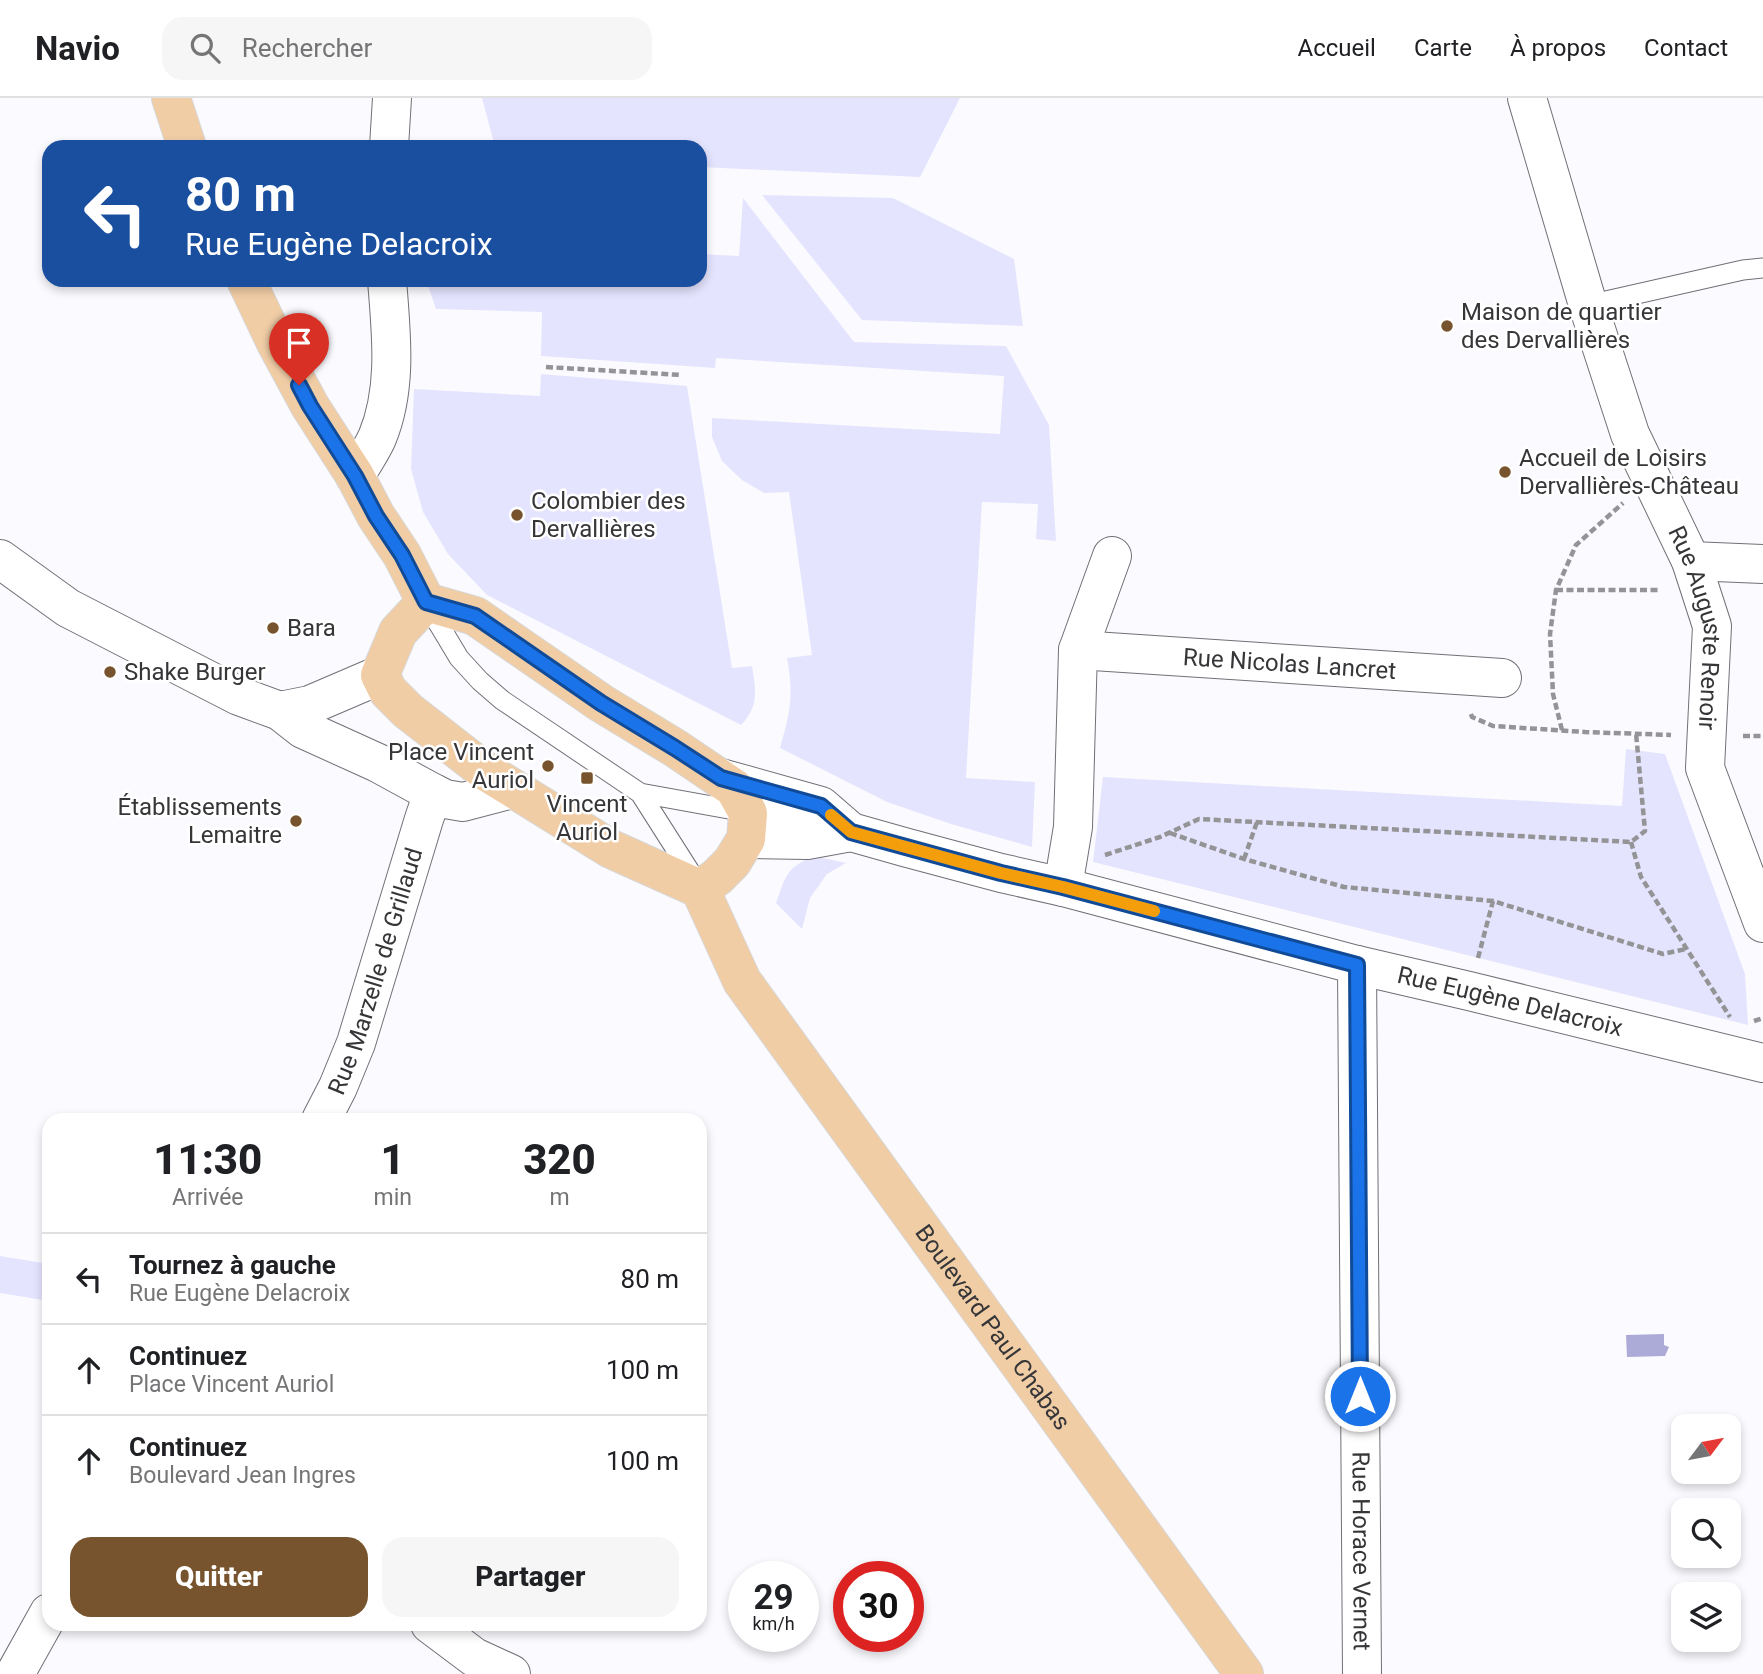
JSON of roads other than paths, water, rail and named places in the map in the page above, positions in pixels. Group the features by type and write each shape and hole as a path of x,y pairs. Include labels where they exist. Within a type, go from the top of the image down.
{"main road":[{"path":"171,98 185,140"},
{"path":"249,287 276,344 310,406 402,555 426,602 475,616 601,703 734,788 747,826 732,862 700,889 611,849 485,771 408,711 388,691 380,675 398,632 426,602"},
{"name":"Boulevard Paul Chabas","path":"700,889 742,981 1244,1674"}],"street":[{"path":"389,140 392,98"},
{"name":"Rue Auguste Renoir","path":"1527,98 1588,305 1630,433 1696,576 1712,626 1705,768 1763,923"},
{"path":"355,476 377,438 390,393 391,342 387,287"},
{"path":"1063,887 1073,827 1078,650 1112,556"},
{"path":"0,559 68,608 240,696 280,711 303,729 378,764 429,806 445,799 463,802 512,789"},
{"path":"1696,576 1763,564"},
{"name":"Rue Nicolas Lancret","path":"1078,650 1484,677"},
{"path":"280,711 310,705 380,675"},
{"path":"721,778 821,806 851,832"},
{"name":"Rue Marzelle de Grillaud","path":"325,1113 356,1043 429,806"},
{"path":"747,826 807,840 851,832"},
{"name":"Rue Eugène Delacroix","path":"851,832 1357,965 1763,1063"},
{"name":"Rue Horace Vernet","path":"1357,965 1362,1674"},
{"path":"15,1674 42,1626"},
{"path":"439,1631 474,1657 511,1674"}],"lane":[{"path":"1588,305 1763,268"},
{"path":"426,602 459,658 502,700 640,793 747,826"},
{"path":"640,793 700,889"}],"water":[{"path":"1664,1334 1664,1345 1669,1347 1665,1356 1627,1357 1626,1335"}],"place":[{"name":"Maison de quartier des Dervallières","path":"1447,326"},
{"name":"Accueil de Loisirs Dervallières-Château","path":"1505,472"},
{"name":"Colombier des Dervallières","path":"517,515"},
{"name":"Bara","path":"273,628"},
{"name":"Shake Burger","path":"110,672"},
{"name":"Place Vincent Auriol","path":"548,766"},
{"name":"Vincent Auriol","path":"587,778"},
{"name":"Établissements Lemaitre","path":"296,821"}]}
